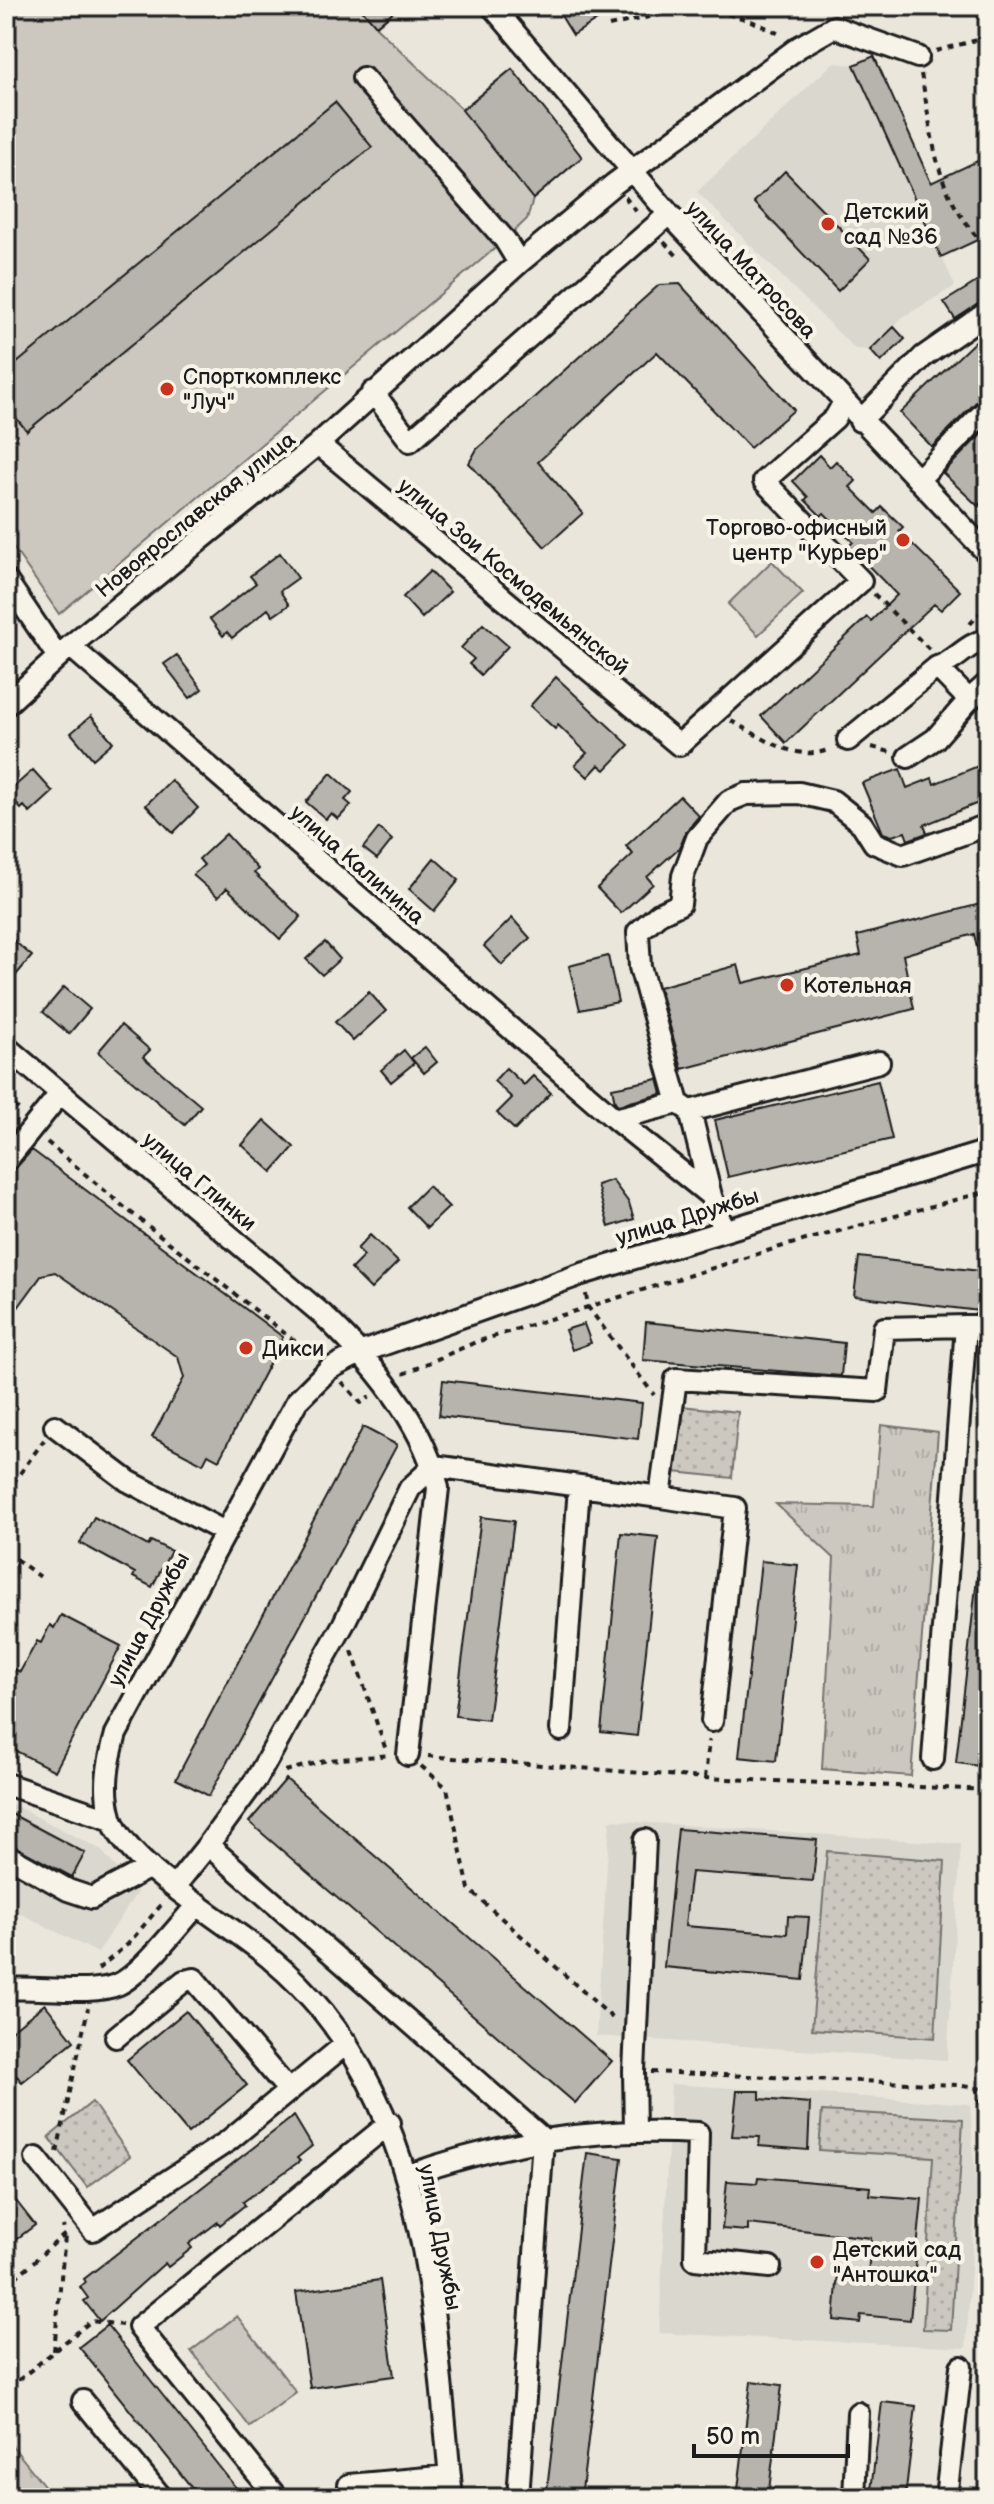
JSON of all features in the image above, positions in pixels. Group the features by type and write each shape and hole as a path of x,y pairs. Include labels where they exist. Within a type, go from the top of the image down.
{"street":[{"name":"улица Матросова","path":"492,6 669,214 988,554"},
{"name":"Новоярославская улица","path":"6,705 64,652 318,444 519,263 631,171 799,47 834,27 918,57"},
{"path":"363,78 505,240 519,263"},
{"path":"373,392 410,441 669,214"},
{"path":"860,421 923,357 986,313"},
{"path":"715,713 861,581 764,481 835,418 844,402"},
{"path":"918,480 988,408"},
{"name":"улица Зои Космодемьянской","path":"318,444 679,745 715,713"},
{"name":"улица Калинина","path":"6,580 64,652 615,1119 711,1196"},
{"path":"848,740 969,644 988,639"},
{"path":"941,665 969,700"},
{"path":"908,757 935,739 988,683"},
{"path":"724,1230 640,967 638,932 659,914 680,904 685,867 697,838 729,801 746,794 799,793 833,801 862,824 874,843 903,855 988,825"},
{"name":"улица Глинки","path":"6,1047 362,1352 434,1466"},
{"path":"615,1119 684,1107 879,1062"},
{"path":"6,1161 59,1095"},
{"name":"улица Дружбы","path":"452,2498 433,2319 406,2176 390,2123 347,2043 321,2009 273,1961 134,1853 112,1820 107,1796 107,1765 116,1734 223,1531 297,1401 329,1369 362,1352 582,1274 988,1151"},
{"path":"933,1759 966,1326"},
{"path":"660,1497 676,1379 877,1391 884,1328 988,1326"},
{"path":"55,1426 128,1481 223,1531"},
{"path":"434,1466 735,1508 712,1721"},
{"path":"175,1886 257,1778 343,1625 410,1488 434,1466"},
{"path":"398,1755 438,1488 434,1466"},
{"path":"561,1730 579,1487"},
{"path":"6,1784 112,1820"},
{"path":"635,2130 634,2071 645,1840"},
{"path":"208,1845 543,2139"},
{"path":"6,1855 68,1890 92,1898 150,1867"},
{"path":"6,1989 92,1988 119,1984 155,1953 198,1904"},
{"path":"116,2037 184,1981 194,1979 289,2091"},
{"path":"36,2158 93,2230 228,2141 347,2043"},
{"path":"277,2498 139,2327 390,2123"},
{"path":"406,2176 455,2159 543,2139 635,2130 698,2133 695,2259 770,2267"},
{"path":"518,2498 543,2139"},
{"path":"946,2498 961,2367"},
{"path":"83,2401 162,2498"},
{"path":"854,2498 858,2413"},
{"path":"349,2485 450,2476"}],"path":[{"path":"609,26 677,10 708,7 753,17 799,47"},
{"path":"988,37 918,57 939,175 968,228 988,249"},
{"path":"861,581 941,665"},
{"path":"715,713 792,753 821,753 848,740 908,757"},
{"path":"6,1096 25,1116 32,1129 124,1207 329,1369 361,1403 411,1368 476,1342 780,1247 988,1191"},
{"path":"582,1274 588,1307 670,1416"},
{"path":"6,1493 55,1426"},
{"path":"6,1552 42,1578"},
{"path":"343,1625 398,1755 447,1788 469,1889 636,2039"},
{"path":"705,1778 712,1721"},
{"path":"257,1778 328,1760 398,1755 705,1778 988,1790"},
{"path":"51,2176 97,1969 128,1944 175,1886"},
{"path":"634,2071 988,2090"},
{"path":"976,2087 988,2135"},
{"path":"54,2351 65,2234 61,2219"},
{"path":"6,2286 65,2234"},
{"path":"6,2380 20,2379 91,2321 139,2327"}],"shaded area":[{"name":"Детский сад №36","path":"833,63 854,65 955,286 903,317 870,350 855,349 697,192"},
{"path":"6,1801 100,1849 137,1892 98,1953 6,1906"},
{"path":"610,1820 961,1844 947,2060 596,2036"},
{"name":"Детский сад \"Антошка\"","path":"671,2084 970,2104 976,2190 966,2348 659,2333"}],"green space":[{"name":"Спорткомплекс \"Луч\"","path":"6,6 400,6 376,27 462,109 512,69 582,157 533,199 527,219 505,240 59,614 6,537"},
{"path":"772,561 803,593 758,635 728,604"},
{"path":"681,1406 738,1412 732,1478 674,1472"},
{"path":"881,1425 938,1432 911,1776 822,1769 834,1558 776,1504 874,1506"},
{"path":"827,1851 945,1861 935,2038 812,2029"},
{"path":"92,2102 130,2156 87,2187 49,2137"},
{"path":"822,2111 963,2119 951,2330 923,2329 933,2157 819,2150"},
{"path":"237,2316 296,2392 250,2427 191,2351"},
{"path":"6,2438 54,2498 6,2498"}],"building":[{"path":"359,6 400,6 376,26"},
{"path":"555,6 619,6 573,35"},
{"path":"874,56 931,183 988,156 988,235 941,257 854,65"},
{"path":"512,69 582,157 533,199 462,110"},
{"path":"335,102 372,147 27,431 6,406 6,372"},
{"path":"785,171 870,259 838,291 754,202"},
{"path":"988,275 988,299 955,319 944,302"},
{"path":"680,284 794,410 750,448 657,352 538,462 583,513 545,547 469,463 477,449 659,285"},
{"path":"894,327 905,339 881,362 870,350"},
{"path":"988,329 988,395 979,399 932,447 900,413"},
{"path":"988,427 988,496 978,506 943,473"},
{"path":"819,455 830,467 836,461 856,481 850,487 876,513 882,507 903,527 899,531 960,591 941,610 934,604 786,743 761,716 867,617 871,621 897,595 849,546 853,542 824,513 821,516 805,500 808,497 793,481"},
{"path":"280,553 298,578 280,591 289,605 273,616 268,609 232,638 227,632 223,636 210,619 256,583 250,576"},
{"path":"430,571 450,592 422,618 403,597"},
{"path":"483,624 508,646 481,675 469,664 474,659 461,648"},
{"path":"177,655 202,689 190,698 164,664"},
{"path":"556,677 629,745 605,770 599,765 588,777 575,765 587,753 558,725 555,729 530,706"},
{"path":"91,716 113,742 93,759 71,733"},
{"path":"988,762 988,799 924,825 927,833 908,840 905,832 892,836 883,833 862,783 900,769 907,788 932,778 934,784"},
{"path":"33,770 53,792 30,813 24,806 21,809 7,793"},
{"path":"331,773 352,792 345,800 351,805 338,819 331,813 326,819 306,802"},
{"path":"171,780 198,808 173,833 146,805"},
{"path":"680,796 699,816 687,830 680,847 647,877 653,884 621,913 597,888 633,854 626,846"},
{"path":"379,828 392,840 377,859 363,848"},
{"path":"226,834 258,869 254,873 301,917 280,939 227,888 218,897 193,875 204,865 199,859"},
{"path":"434,858 459,880 434,911 409,889"},
{"name":"Котельная","path":"988,902 988,966 981,966 974,934 903,955 914,1009 682,1069 659,987 738,965 743,983 861,955 857,936"},
{"path":"512,918 530,938 502,965 484,946"},
{"path":"13,940 32,956 6,987 6,948"},
{"path":"325,942 340,959 322,975 306,959"},
{"path":"608,956 618,1002 580,1010 569,966"},
{"path":"64,987 90,1009 69,1034 43,1012"},
{"path":"369,992 386,1011 353,1041 335,1022"},
{"path":"121,1025 150,1050 143,1057 201,1106 185,1125 98,1052"},
{"path":"425,1047 437,1062 424,1073 411,1058"},
{"path":"404,1050 414,1063 391,1082 381,1070"},
{"path":"506,1068 524,1085 533,1076 551,1093 515,1130 497,1113 512,1098 494,1081"},
{"path":"658,1079 662,1094 618,1105 615,1102 612,1088"},
{"path":"878,1081 892,1139 728,1177 715,1120"},
{"path":"264,1120 294,1147 272,1172 242,1145"},
{"path":"32,1150 283,1337 219,1460 208,1454 203,1464 152,1437 184,1378 178,1357 55,1272 42,1275 6,1324 6,1179"},
{"path":"612,1180 629,1203 634,1219 609,1227 597,1185"},
{"path":"428,1186 449,1207 427,1228 407,1207"},
{"path":"370,1235 398,1262 371,1289 351,1269 364,1256 357,1249"},
{"path":"859,1257 988,1272 988,1312 854,1296"},
{"path":"646,1322 844,1343 841,1376 643,1360"},
{"path":"584,1324 591,1343 572,1350 565,1330"},
{"path":"443,1380 642,1403 638,1439 439,1416"},
{"path":"363,1427 397,1445 209,1796 176,1779"},
{"path":"94,1517 148,1546 151,1541 171,1551 152,1587 133,1577 135,1573 80,1543"},
{"path":"481,1517 514,1521 488,1720 455,1716"},
{"path":"621,1533 658,1537 637,1736 601,1732"},
{"path":"761,1561 798,1565 776,1761 739,1757"},
{"path":"977,1577 988,1577 988,1767 956,1763"},
{"path":"61,1615 121,1646 55,1771 6,1746 6,1665 20,1672 37,1641 41,1643 50,1625 54,1628"},
{"path":"286,1779 612,2061 575,2103 249,1822"},
{"path":"6,1811 85,1853 72,1877 6,1842"},
{"path":"678,1829 817,1840 813,1881 691,1872 685,1926 787,1934 788,1916 809,1917 803,1980 664,1967"},
{"path":"45,2004 74,2041 22,2082 17,2076 6,2084 6,2035"},
{"path":"186,2011 247,2085 188,2133 127,2060"},
{"path":"737,2091 760,2091 760,2099 810,2103 808,2150 759,2146 760,2137 732,2136"},
{"path":"294,2116 312,2146 297,2158 300,2161 243,2202 245,2205 220,2225 218,2222 189,2244 192,2248 168,2267 165,2263 100,2321 84,2301 88,2298 80,2287 86,2282 84,2279"},
{"path":"587,2153 622,2158 581,2498 546,2498"},
{"path":"758,2177 870,2187 869,2195 922,2199 910,2320 861,2315 860,2323 834,2320 838,2272 868,2275 871,2238 748,2224 748,2231 722,2229 727,2181 757,2183"},
{"path":"6,2188 35,2225 6,2247"},
{"path":"380,2280 394,2376 310,2388 296,2292"},
{"path":"107,2325 244,2498 200,2498 79,2347"},
{"path":"751,2381 782,2385 768,2498 737,2498"},
{"path":"882,2402 916,2406 905,2498 870,2498"}],"place":[{"name":"Детский сад №36","path":"828,224"},
{"name":"Спорткомплекс \"Луч\"","path":"167,389"},
{"name":"Торгово-офисный центр \"Курьер\"","path":"903,540"},
{"name":"Котельная","path":"787,985"},
{"name":"Дикси","path":"246,1348"},
{"name":"Детский сад \"Антошка\"","path":"817,2262"}]}
